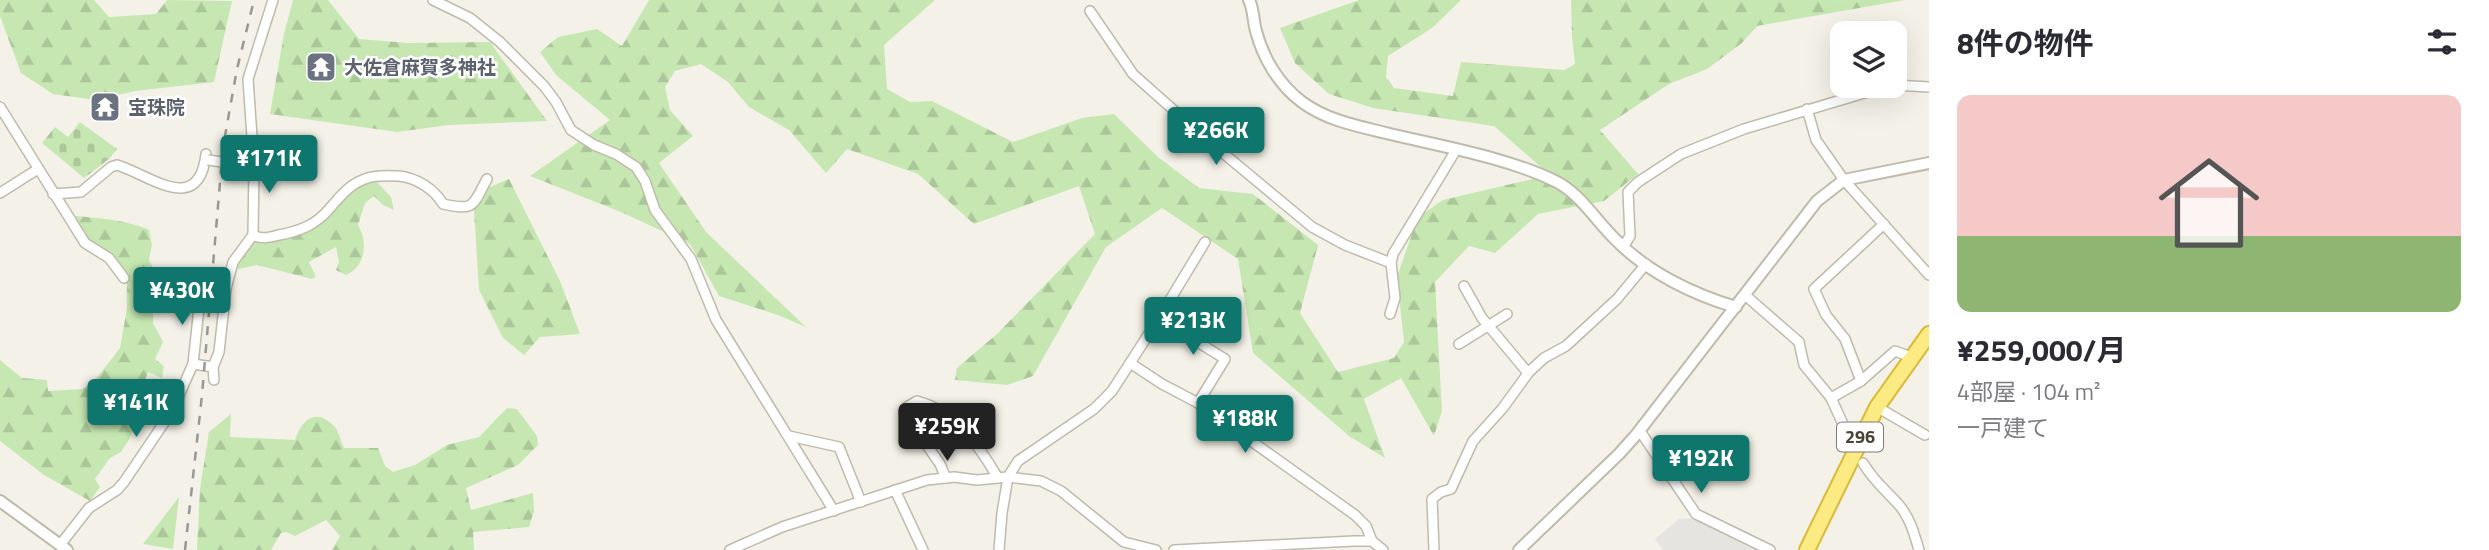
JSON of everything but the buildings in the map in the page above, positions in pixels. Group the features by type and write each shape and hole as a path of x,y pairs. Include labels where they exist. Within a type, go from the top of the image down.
{"highway":[{"name":"296","path":"1807,550 1877,407 1910,357 1929,334"}],"street":[{"path":"214,380 213,367 219,352 226,289 233,262 253,234 254,166 248,79 274,0"},
{"path":"433,0 470,18 500,42 544,86 571,130 636,167 645,181 655,210 691,259 716,320 834,511"},
{"path":"1249,0 1255,29 1269,63 1301,101 1327,116 1354,125 1524,168 1558,182 1587,208 1623,247 1646,264 1676,282 1736,307"},
{"path":"1090,11 1133,74 1205,138 1312,227 1345,245 1391,263"},
{"path":"1907,86 1929,87"},
{"path":"1623,247 1630,236 1627,197 1632,186 1681,155 1744,130 1846,98"},
{"path":"0,107 85,243 109,258 124,278"},
{"path":"1807,109 1816,140 1843,180 1929,275"},
{"path":"1390,314 1395,298 1391,263 1393,254 1456,150"},
{"path":"53,194 81,192 117,165 155,183 186,187 198,182 206,158 254,166"},
{"path":"1519,550 1640,431 1817,201 1843,180 1929,163"},
{"path":"0,193 38,169"},
{"path":"253,234 265,238 313,225 349,188 372,176 412,178 438,195 443,204 465,209 472,205 488,179"},
{"path":"1861,381 1845,339 1826,315 1814,289 1884,224"},
{"path":"999,550 1008,477 1018,461 1094,409 1112,391 1205,242"},
{"path":"1434,550 1432,499 1440,492 1451,489 1473,442 1502,409 1528,373 1544,358 1566,346 1646,264"},
{"path":"1464,286 1488,326 1528,373"},
{"path":"0,501 64,547 89,508 117,490 124,482 172,411 192,364 200,287"},
{"path":"1745,295 1799,342 1804,365 1831,398 1847,435"},
{"path":"1459,344 1507,314"},
{"path":"1159,318 1224,359 1198,403"},
{"path":"1831,398 1861,381 1895,351 1910,357"},
{"path":"1130,363 1198,403 1355,515 1366,526 1372,541 1383,550"},
{"path":"192,364 213,367"},
{"path":"946,478 940,464 904,412 918,401 964,428 998,478"},
{"path":"1877,407 1925,435"},
{"path":"1640,431 1696,514 1770,550"},
{"path":"789,436 839,447 862,502"},
{"path":"1863,463 1873,481 1899,505 1913,527 1921,550 1929,550"},
{"path":"730,550 782,527 927,480 1008,477 1041,481 1061,491 1124,542 1156,550"},
{"path":"895,490 923,550"},
{"path":"1174,550 1372,541"}],"green space":[{"path":"0,0 94,0 109,17 156,14 167,0 232,1 214,82 135,91 96,100 53,94 21,73 0,16"},
{"path":"293,0 328,0 359,39 408,43 490,42 547,121 449,125 397,132 270,114"},
{"path":"649,0 935,0 884,45 887,89 910,102 932,101 1013,142 1082,118 1114,114 1158,157 1199,188 1253,194 1318,245 1300,313 1338,372 1394,358 1404,342 1397,277 1418,217 1443,200 1550,175 1494,126 1373,108 1329,94 1295,63 1280,28 1359,0 1461,0 1432,28 1388,56 1386,77 1394,88 1453,96 1461,62 1564,70 1575,64 1571,0 1905,0 1757,26 1742,43 1707,69 1669,84 1600,130 1638,174 1604,201 1538,214 1495,253 1469,246 1435,282 1442,411 1434,436 1401,378 1364,399 1385,458 1349,436 1253,353 1238,259 1162,208 1106,247 1033,376 1007,385 955,380 957,368 997,334 1095,234 1079,186 974,224 918,174 847,149 826,173 789,130 749,107 728,82 701,64 675,71 665,87 670,110 693,136 659,163 706,232 806,327 719,296 690,244 621,212 530,176 610,120 556,75 540,52 558,37 597,29 622,46"},
{"path":"80,122 117,149 109,159 84,178 42,143 55,127 68,137"},
{"path":"509,179 560,281 580,334 540,337 524,355 503,338 479,290 473,194"},
{"path":"366,180 376,181 391,197 394,210 383,205 374,196 365,203 358,225 363,239 363,253 353,271 346,275 336,270 339,262 336,247 309,262 316,277 312,279 257,265 234,270 235,263 251,241 314,228 346,193"},
{"path":"75,216 123,222 149,230 152,245 149,259 155,274 153,323 163,342 155,359 164,366 162,378 148,372 139,396 130,438 121,452 110,458 95,479 100,487 90,501 44,475 0,441 0,360 22,378 47,380 48,391 82,389 92,384 120,348 127,308 127,285 120,271 87,241"},
{"path":"507,408 517,409 537,436 538,445 518,465 466,488 471,510 533,493 534,511 529,527 473,532 474,550 332,550 340,536 326,520 295,536 281,533 271,550 197,550 200,489 209,432 231,414 230,437 295,440 306,421 310,418 322,418 335,427 344,448 378,448 385,466 393,472 415,465 447,445 479,437"},
{"path":"179,497 173,549 143,544"}],"shaded area":[{"path":"1693,518 1758,550 1663,550 1655,539 1679,519"}],"railway":[{"path":"185,550 202,395 223,147 237,69 254,0"}],"place":[{"name":"大佐倉麻賀多神社","path":"321,67"},
{"name":"宝珠院","path":"105,107"}]}
